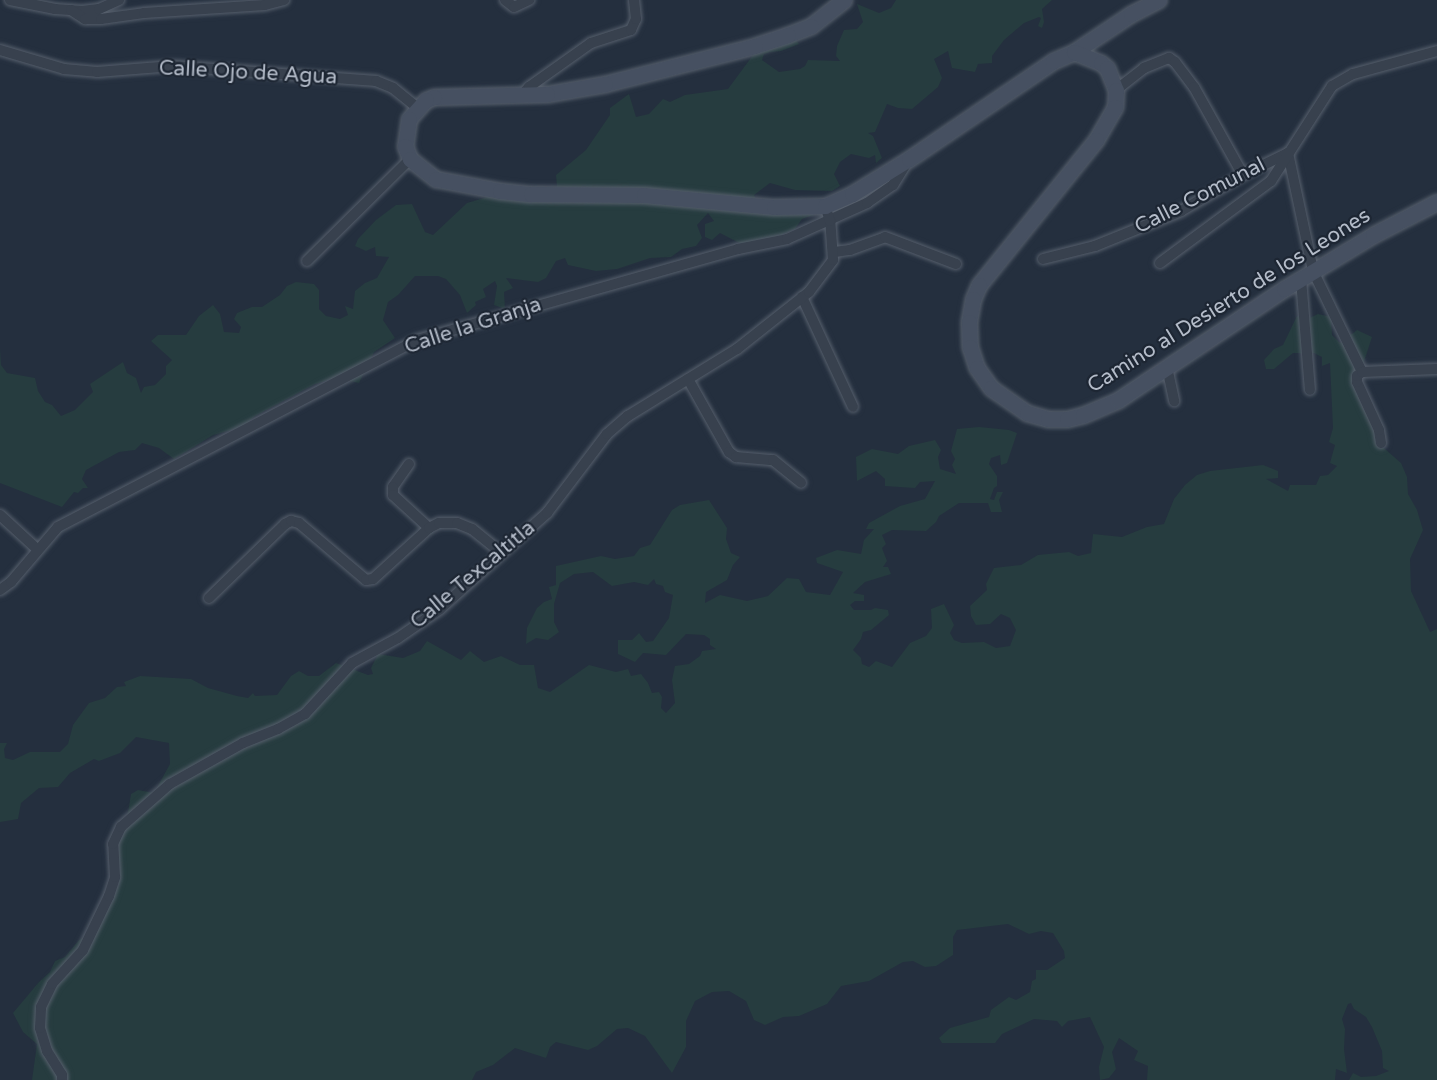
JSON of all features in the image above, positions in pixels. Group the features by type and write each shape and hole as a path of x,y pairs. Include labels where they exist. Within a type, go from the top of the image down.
{"street":[{"path":"10,0 71,10 99,9 119,0"},
{"path":"71,10 76,16 101,19 144,13 244,7 284,0"},
{"path":"505,0 514,7 529,0"},
{"path":"522,95 538,80 591,43 631,30 636,19 634,0"},
{"path":"844,0 811,26 755,46 605,84 522,95 434,97 426,100 409,119 405,146 410,159 436,179 500,191 531,194 644,195 774,207 825,206 852,194 909,159 1053,62 1074,52 1131,14 1159,0"},
{"name":"Calle Ojo de Agua","path":"0,50 64,69 97,72 173,66 376,81 393,88 418,108"},
{"name":"Calle Comunal","path":"1043,259 1095,246 1181,211 1243,175 1288,153 1332,86 1353,74 1437,51"},
{"path":"1074,52 1101,63 1112,75 1116,90 1144,68 1169,58 1175,62 1194,87 1243,175"},
{"name":"Camino al Desierto de los Leones","path":"1116,90 1111,116 1096,140 979,285 973,299 969,322 970,347 977,368 991,388 1027,413 1048,419 1083,415 1109,404 1307,275 1373,235 1437,202"},
{"path":"1160,263 1271,181 1288,153"},
{"name":"Calle Comunal","path":"1288,153 1307,275"},
{"path":"307,261 410,159"},
{"name":"Calle la Granja","path":"0,590 11,582 58,527 417,340 738,249 788,239 867,203 893,185 909,159"},
{"path":"825,206 835,252 850,250 885,237 956,264"},
{"name":"Calle Texcaltitla","path":"62,1080 62,1075 47,1051 40,1028 41,1007 52,984 83,950 109,896 115,877 113,843 121,827 170,784 243,743 278,729 305,714 352,663 398,638 440,609 547,513 607,434 628,416 737,349 802,297 833,260 835,252"},
{"path":"1307,275 1359,374 1357,382 1379,430 1381,443"},
{"path":"1307,275 1310,390"},
{"path":"802,297 853,407"},
{"path":"1167,367 1174,401"},
{"path":"1359,374 1437,369"},
{"path":"688,379 729,452 736,457 773,460 801,483"},
{"path":"409,464 393,487 393,495 429,528"},
{"path":"0,516 37,549"},
{"path":"209,598 285,524 291,521 299,523 370,580 429,528 439,523 457,523 472,529 502,553"}],"green space":[{"path":"896,0 1052,0 1042,9 1044,22 1042,28 1038,26 1041,18 1039,17 1024,23 1004,40 992,56 992,63 978,64 975,72 952,68 948,51 934,59 942,78 938,87 912,109 887,104 875,132 868,133 873,136 882,158 876,163 875,155 869,158 851,154 840,162 834,174 840,186 832,191 795,190 770,183 754,195 762,212 788,214 816,202 813,215 802,219 795,229 783,234 767,248 749,248 720,233 712,240 705,237 705,224 714,221 708,213 697,225 702,238 696,246 682,249 671,257 650,258 617,269 596,271 568,265 565,258 556,261 546,278 538,282 506,278 513,288 504,292 505,309 494,305 497,286 495,281 483,289 486,297 475,302 476,305 467,313 460,295 446,279 438,276 415,276 398,295 388,302 383,320 395,338 374,352 359,383 335,378 315,384 255,416 243,427 213,435 174,459 159,448 142,443 135,450 119,452 86,470 82,479 88,488 83,488 78,493 74,492 62,507 0,483 0,348 1,365 7,373 35,378 38,391 45,402 52,405 61,416 75,410 93,392 90,384 123,362 127,373 136,378 141,393 144,387 155,385 166,374 166,366 172,360 151,341 158,335 186,335 199,316 213,305 220,314 224,332 239,333 241,327 234,319 237,313 252,307 262,307 280,295 287,286 296,282 314,284 319,290 319,309 326,316 340,319 348,315 345,306 353,309 355,291 365,283 377,278 389,257 376,256 375,247 366,251 355,246 358,239 376,220 396,205 412,204 425,232 433,235 467,203 508,191 557,187 556,175 586,150 610,115 610,108 629,94 636,117 649,114 663,99 670,102 685,95 728,89 756,51 794,37 799,44 764,54 762,60 779,72 800,69 808,60 840,61 836,56 837,46 844,30 857,29 863,22 857,4 879,13 891,8"},
{"path":"1318,314 1331,317 1332,335 1340,343 1357,330 1372,337 1357,383 1372,411 1377,413 1377,442 1401,463 1407,477 1408,494 1417,510 1423,530 1410,559 1411,591 1430,632 1437,629 1437,1080 1349,1080 1353,1073 1361,1077 1376,1076 1389,1071 1383,1068 1382,1051 1372,1027 1366,1017 1354,1009 1351,1003 1348,1004 1342,1019 1345,1029 1344,1049 1347,1073 1336,1069 1335,1080 1147,1080 1148,1066 1134,1060 1138,1051 1119,1038 1112,1052 1116,1069 1109,1078 1100,1080 1099,1067 1104,1047 1090,1017 1068,1021 1062,1027 1057,1021 1034,1019 1002,1034 995,1043 942,1043 939,1038 950,1028 989,1017 991,1010 1009,997 1016,1000 1030,992 1032,981 1036,979 1036,970 1047,970 1065,958 1064,951 1053,933 1041,931 1029,934 1008,924 957,930 953,937 953,955 936,966 925,967 913,961 903,962 869,981 841,986 827,1004 799,1016 783,1017 765,1025 754,1020 746,1001 729,991 712,992 695,1001 686,1021 686,1047 672,1073 645,1036 628,1028 617,1029 597,1046 588,1050 556,1042 550,1047 546,1058 515,1048 493,1065 476,1072 472,1080 32,1080 37,1044 23,1032 13,1013 50,972 55,961 65,957 79,940 93,932 102,909 119,885 118,837 128,812 131,794 138,790 154,793 170,764 169,743 136,737 120,753 99,761 94,759 70,773 58,787 39,788 21,803 18,819 0,822 0,743 7,743 4,749 5,758 13,760 30,752 60,752 68,744 73,725 89,703 105,698 117,687 126,686 124,682 140,676 191,679 208,688 248,698 253,693 255,696 277,695 291,676 299,671 308,676 319,676 336,663 368,675 373,674 371,668 378,654 403,658 420,651 427,641 461,660 470,651 484,662 501,656 520,665 534,665 538,688 550,692 589,665 616,672 628,669 631,676 641,674 652,693 659,692 662,697 661,708 666,713 675,703 672,680 675,666 689,664 700,656 702,651 716,649 710,645 710,639 704,635 686,634 666,655 643,653 635,662 618,654 618,640 632,640 639,633 646,642 653,641 669,618 673,595 665,592 663,586 656,584 654,579 648,585 634,582 612,586 593,572 574,574 560,583 554,604 554,622 559,632 548,640 536,638 526,644 527,628 537,608 552,599 549,587 556,585 556,566 601,556 615,559 634,556 640,548 650,545 672,510 680,505 709,500 727,528 726,539 731,553 740,557 733,565 727,580 706,592 705,603 720,595 747,601 768,596 787,578 799,579 806,592 830,595 843,572 817,563 816,558 837,550 861,554 864,540 874,529 866,529 869,523 900,506 925,499 935,481 920,482 915,488 885,486 885,479 876,471 857,481 856,457 872,449 898,454 909,446 935,440 941,450 938,457 940,469 956,474 952,465 955,459 951,451 957,429 979,427 1017,433 1007,463 1001,465 1000,455 991,458 989,464 997,476 997,486 990,499 994,500 997,492 1003,492 999,500 1002,512 991,512 988,503 959,503 939,516 926,531 892,530 882,535 886,544 882,548 887,561 883,567 888,567 891,574 865,582 853,593 864,595 864,601 855,601 850,605 854,610 875,608 888,610 889,615 871,630 863,632 853,650 861,658 862,664 869,667 876,661 892,667 910,643 926,636 932,628 931,609 944,604 954,625 950,633 954,640 962,643 984,642 996,648 1010,646 1016,630 1010,618 1001,614 990,624 976,625 971,616 970,606 987,590 986,584 994,568 1021,565 1038,555 1069,552 1078,556 1091,553 1093,534 1122,537 1147,527 1164,524 1174,499 1185,485 1197,475 1210,471 1263,465 1278,471 1278,478 1266,479 1288,491 1290,485 1316,485 1320,476 1328,475 1337,466 1330,463 1335,445 1329,442 1333,428 1330,363 1322,366 1322,357 1314,353 1293,353 1274,369 1266,369 1264,360 1274,349 1283,345 1297,316 1307,319"}]}
